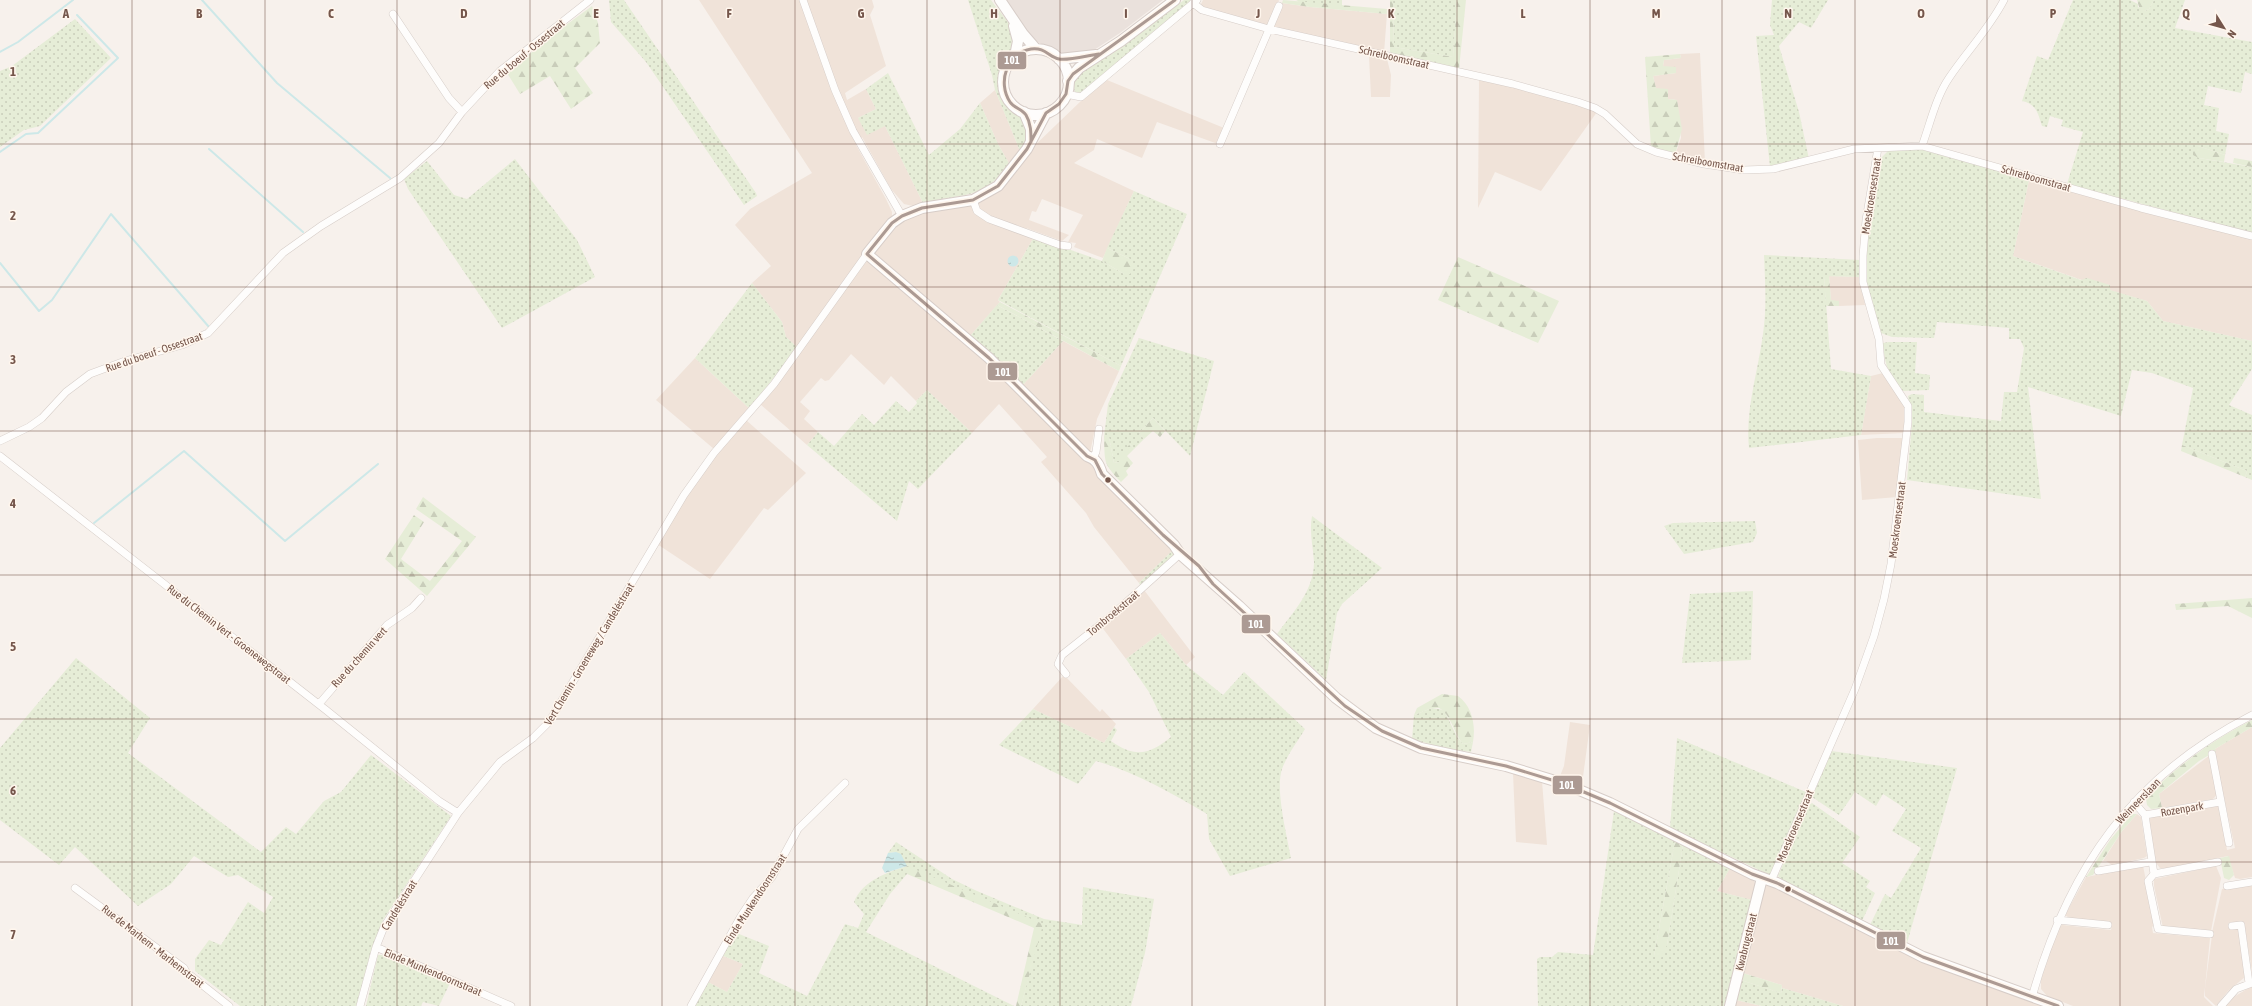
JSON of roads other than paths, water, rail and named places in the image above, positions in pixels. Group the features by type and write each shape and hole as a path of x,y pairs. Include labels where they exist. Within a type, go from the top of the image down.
{"street":[{"name":"Rue du boeuf - Ossestraat","path":"0,441 29,427 42,418 66,392 90,374 182,345 208,333 283,253 321,226 400,178 439,143 462,112 500,71 590,0"},
{"path":"803,0 835,90 853,132 902,216"},
{"path":"1000,0 1011,17 1036,49"},
{"path":"1068,81 1079,68 1098,54 1121,41 1175,0"},
{"path":"1922,146 1942,89 1948,78 1979,39 2004,0"},
{"path":"1066,94 1078,97 1195,2"},
{"name":"Schreiboomstraat","path":"1195,2 1202,10 1269,29 1513,84 1578,102 1596,108 1605,114 1637,144 1656,152 1704,164 1744,170 1773,170 1848,150 1922,146 2141,208 2252,236"},
{"path":"1220,144 1279,6"},
{"path":"393,14 449,98 462,112"},
{"path":"1011,17 1018,41 1015,56 1005,70 1003,87 1012,105 1024,112 1035,114 1046,113"},
{"path":"1015,56 1026,51 1036,49 1047,51 1059,59 1065,67 1068,81 1066,94 1059,104 1046,113 1031,142 1001,183 986,194 973,200 922,208 902,216 892,223 868,254 989,358 1087,456 1093,458 1099,464 1102,474 1174,545 1180,554 1344,706 1382,731 1421,748 1506,766 1565,784 1605,801 1923,957 2058,1006"},
{"path":"1059,59 1098,54"},
{"path":"1024,112 1031,129 1031,142"},
{"name":"Moeskroensestraat","path":"1767,880 1855,688 1874,636 1891,564 1908,422 1908,406 1881,365 1879,340 1863,282 1866,220 1878,148"},
{"path":"973,200 977,211 990,219 1060,245 1068,246"},
{"name":"Vert Chemin - Groeneweg / Candeléstraat","path":"458,813 500,762 533,738 549,722 659,536 699,474 774,384 868,254"},
{"path":"1093,458 1096,452 1099,429"},
{"name":"Rue du Chemin Vert - Groenewegstraat","path":"0,456 318,704 439,801 458,813"},
{"path":"1174,545 1188,554 1206,572 1213,584"},
{"name":"Tombroekstraat","path":"1066,674 1058,664 1062,655 1110,617 1180,554"},
{"name":"Rue du chemin vert","path":"318,704 376,636 412,608 421,598"},
{"name":"Weimeerslaan","path":"2032,997 2044,954 2057,920 2081,874 2097,848 2134,802 2179,760 2206,741 2252,715"},
{"path":"2212,754 2229,843"},
{"name":"Einde Munkendoornstraat","path":"691,1006 741,916 753,898 772,877 798,829 845,783"},
{"name":"Rozenpark","path":"2134,802 2145,816 2150,862 2154,874"},
{"name":"Rozenpark","path":"2145,816 2220,802"},
{"name":"Candeléstraat","path":"360,1006 376,947 388,921 458,813"},
{"path":"2098,871 2150,862"},
{"path":"2210,934 2158,929 2148,881 2154,874 2218,862"},
{"name":"Kwabrugstraat","path":"1730,1006 1767,880"},
{"path":"2227,886 2252,882"},
{"name":"Rue de Marhem - Marhemstraat","path":"75,888 184,968 186,972 229,1006"},
{"path":"2057,920 2108,925"},
{"path":"2221,1006 2236,989 2250,983 2240,925 2232,926"},
{"name":"Einde Munkendoornstraat","path":"376,947 511,1006"}],"water":[{"path":"1011,256 1015,256 1017,257 1017,265 1011,266 1008,263 1008,259"},
{"path":"896,852 901,854 907,866 885,873 882,868 888,853"}],"waterway":[{"path":"0,52 18,42 73,0"},
{"path":"202,0 277,83 390,178"},
{"path":"0,152 26,134 38,133 118,58 77,15"},
{"path":"209,149 303,232"},
{"path":"0,263 39,311 52,300 111,214 209,327"},
{"path":"94,523 184,451 285,541 378,464"}]}
